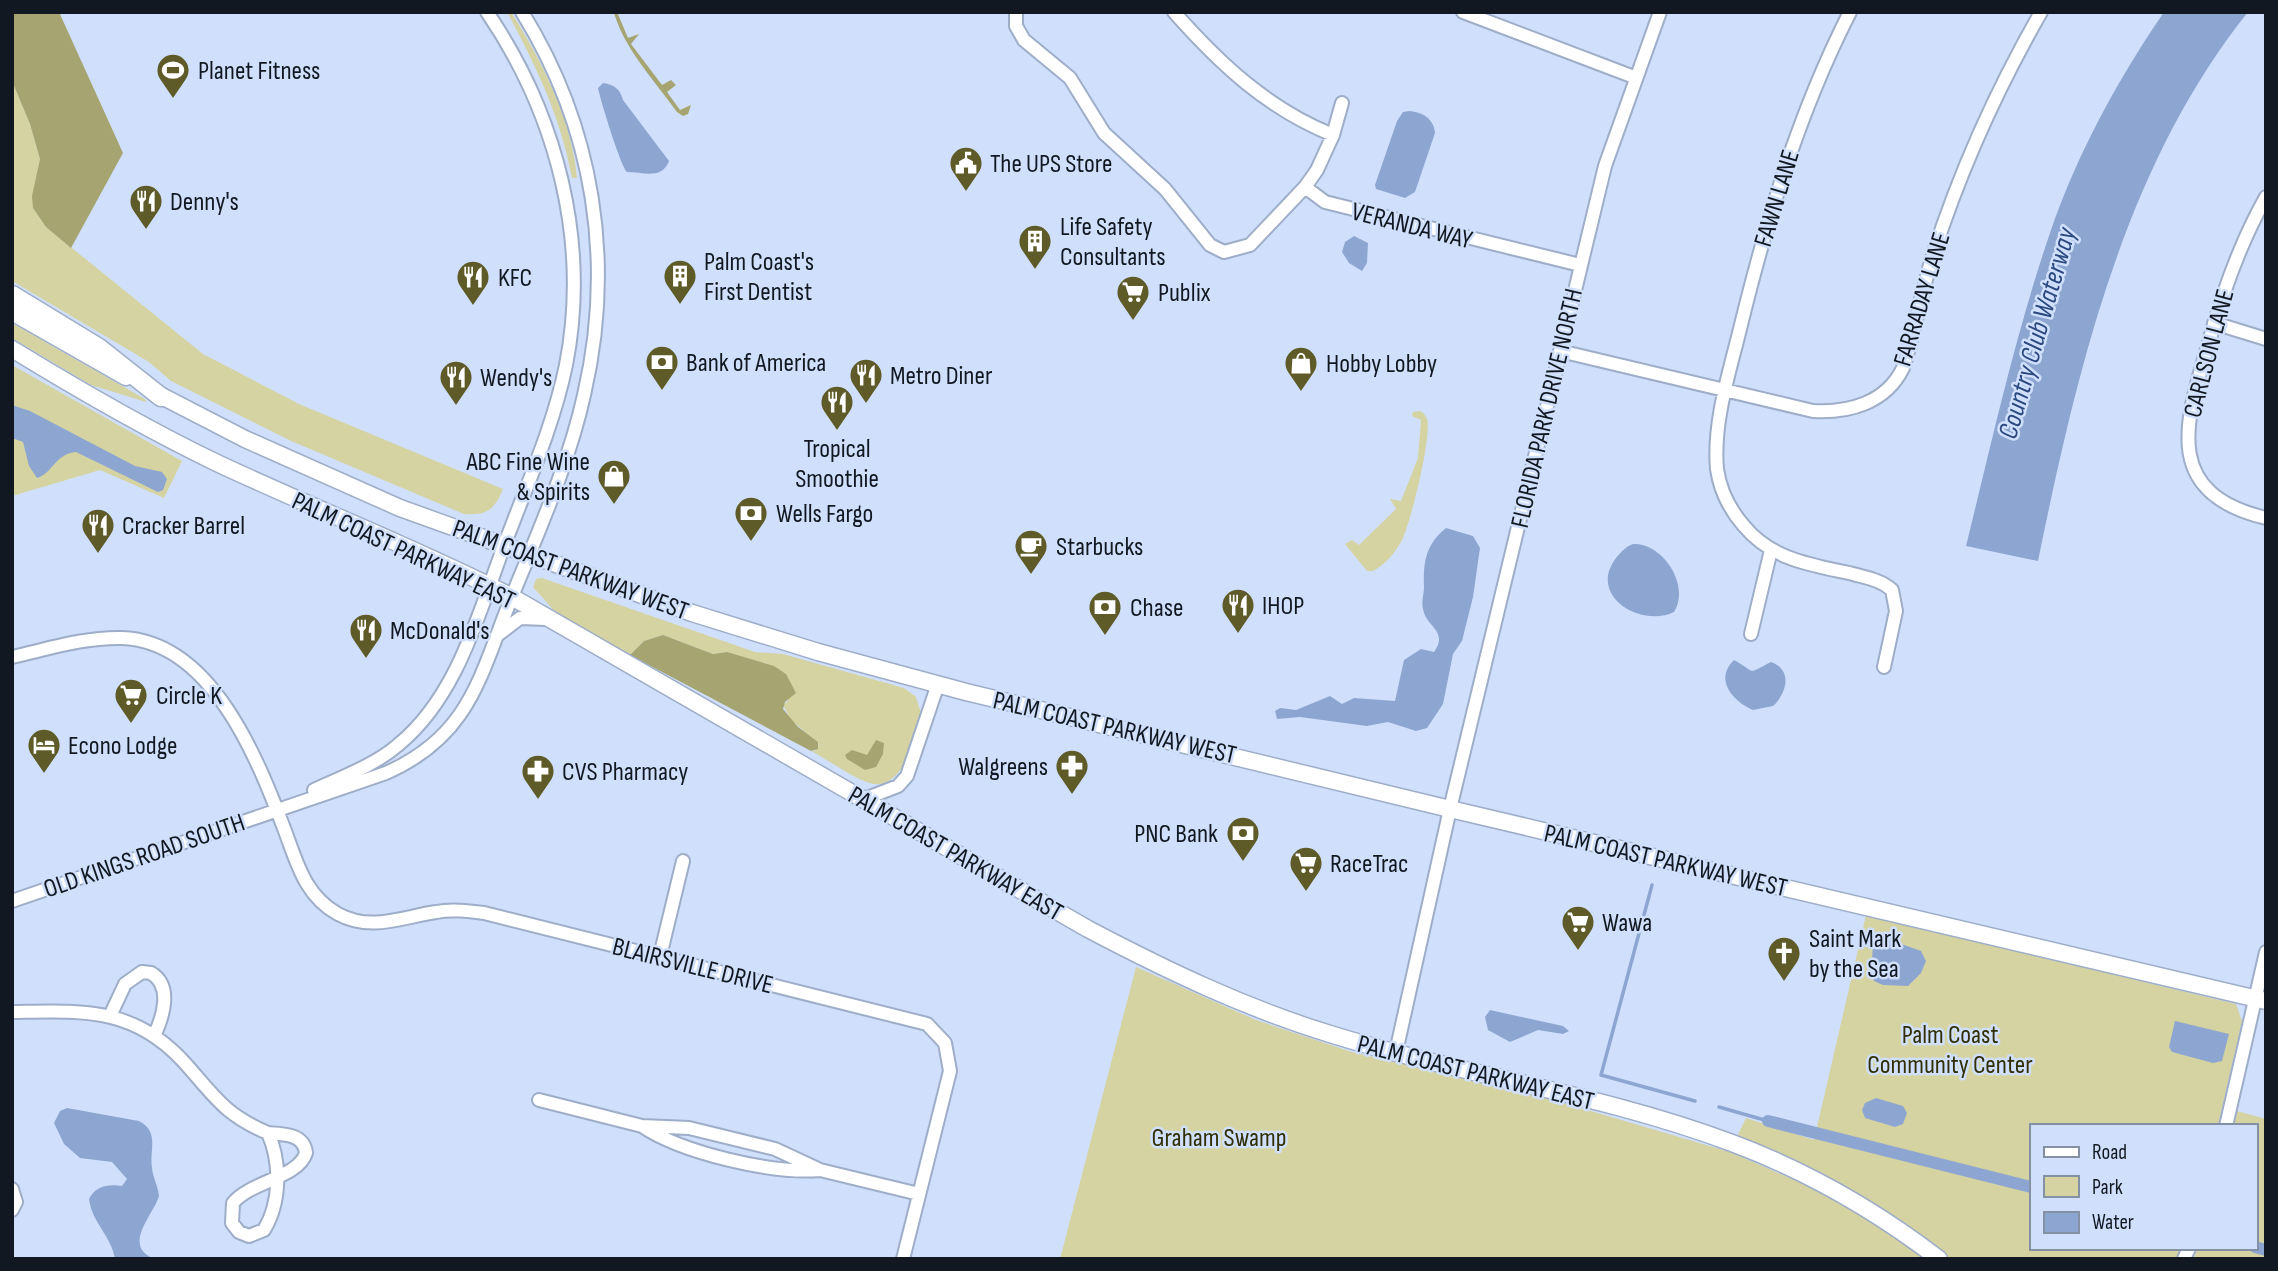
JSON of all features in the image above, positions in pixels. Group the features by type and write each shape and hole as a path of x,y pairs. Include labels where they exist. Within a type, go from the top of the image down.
{"highway":[{"path":"12,295 99,348 161,397"}],"main road":[{"name":"PALM COAST PARKWAY WEST","path":"12,312 161,397 245,439 400,508 529,556 733,626 938,684 1450,809 2260,1000"},
{"name":"PALM COAST PARKWAY EAST","path":"12,349 93,398 213,461 512,597 1088,929 1166,969 1274,1015 1396,1052 1573,1096 1732,1143 1833,1188 1893,1225 1939,1259"}],"street":[{"path":"276,809 397,747 418,727 449,682 489,586 546,434 566,365 572,313 572,233 564,187 545,121 521,68 488,12"},
{"path":"276,809 386,773 432,748 461,717 529,556 584,396 597,312 594,201 577,127 560,84 522,12"},
{"path":"1016,12 1016,26 1024,40 1070,78 1104,133 1165,189 1210,245 1224,252 1250,245 1305,187 1317,170 1333,135 1342,103"},
{"path":"1174,12 1212,54 1254,91 1296,118 1333,135"},
{"path":"1462,12 1634,77"},
{"name":"FLORIDA PARK DRIVE NORTH","path":"1396,1052 1450,809 1605,166 1634,77 1660,12"},
{"name":"FAWN LANE","path":"1771,550 1743,525 1721,489 1717,454 1725,391 1777,192 1808,105 1850,12"},
{"name":"FARRADAY LANE","path":"1560,351 1803,410 1831,412 1855,408 1875,400 1897,380 1910,345 1932,258 1962,175 2008,73 2041,12"},
{"name":"VERANDA WAY","path":"1305,187 1325,202 1342,208 1580,265"},
{"name":"CARLSON LANE","path":"2266,197 2236,255 2214,323 2190,409 2188,449 2200,479 2220,501 2266,518"},
{"path":"2214,323 2266,339"},
{"path":"1751,634 1771,550 1793,560 1878,581 1892,590 1896,611 1884,667"},
{"path":"496,636 515,620 546,619"},
{"name":"BLAIRSVILLE DRIVE","path":"12,657 75,642 112,638 144,641 174,653 198,673 224,704 243,737 305,882 319,901 346,918 384,923 435,912 473,912 920,1020 938,1033 947,1048 950,1071 903,1259"},
{"path":"862,800 898,786 907,776 938,684"},
{"name":"OLD KINGS ROAD SOUTH","path":"12,901 276,809"},
{"path":"660,957 683,861"},
{"path":"2227,1124 2260,1000 2266,952"},
{"path":"110,1016 125,984 142,972 151,973 164,987 165,1000 154,1036"},
{"path":"12,1012 81,1011 110,1016 154,1036 170,1048 222,1108 268,1133 293,1136 306,1148 300,1164 277,1176 244,1193 233,1203 230,1216 239,1232 254,1236 264,1230 271,1214 277,1176 276,1155 268,1133"},
{"path":"538,1100 642,1126 689,1128 775,1149 820,1170 919,1194"},
{"path":"642,1126 663,1139 709,1153 783,1170 820,1170"},
{"path":"12,1189 16,1202 12,1210"}],"green space":[{"path":"507,12 511,12 523,31 554,92 569,134 577,178 572,178 561,134 546,93"},
{"path":"12,81 30,124 40,159 33,208 46,227 203,354 299,404 503,489 497,502 489,510 479,514 464,514 291,441 171,381 149,362 12,281"},
{"path":"12,323 146,402 91,385 12,338"},
{"path":"12,365 182,461 164,498 100,470 12,496"},
{"path":"1420,411 1427,419 1428,428 1420,479 1406,530 1390,558 1373,571 1367,571 1345,544 1352,540 1359,545 1396,509 1390,499 1401,501 1418,458 1421,420 1412,416 1413,412"},
{"path":"542,578 755,652 783,654 904,688 916,697 921,713 907,758 901,769 884,783 874,784 860,779 811,751 815,751 819,744 791,720 783,705 788,701 786,674 765,663 755,663 727,652 713,654 663,635 644,641 630,655 557,614 533,587 536,579"},
{"name":"Palm Coast Community Center","path":"1866,915 2236,1004 2242,1021 2218,1124 2030,1124 2030,1250 2181,1250 2176,1259 1950,1259 1897,1219 1836,1182 1736,1139 1746,1118 1814,1140"},
{"name":"Graham Swamp","path":"1136,967 1256,1020 1352,1052 1530,1093 1730,1152 1829,1195 1889,1231 1927,1259 1060,1259"},
{"path":"2237,1111 2266,1119 2266,1259 2193,1259 2197,1250 2257,1250 2257,1124 2233,1124"}],"shaded area":[{"path":"12,12 59,12 123,153 71,248 46,227 33,208 32,196 40,159 30,124 12,81"},
{"path":"617,12 628,38 639,34 631,44 662,85 671,80 676,85 667,92 680,110 691,105 688,114 683,116 677,112 641,65 619,27 614,13"},
{"path":"663,635 713,654 727,652 774,666 786,674 796,693 785,702 783,709 798,727 818,742 818,749 811,751 630,655 644,641"},
{"path":"876,740 884,743 883,754 876,767 865,770 847,759 845,755 852,750 867,755"}],"water":[{"name":"Country Club Waterway","path":"2164,12 2248,12 2205,72 2168,136 2137,204 2111,273 2089,345 2038,561 1966,546 2015,349 2037,271 2060,204 2100,119 2130,64"},
{"path":"603,83 619,90 623,100 669,161 662,171 651,174 627,172 598,88"},
{"path":"1409,111 1427,117 1435,133 1415,192 1405,198 1376,189 1375,185 1397,121 1403,112"},
{"path":"1354,236 1368,243 1367,263 1362,271 1349,263 1342,252 1345,242"},
{"path":"12,405 30,411 135,466 162,472 167,479 163,490 158,492 76,452 64,456 37,478 29,466 23,442 12,438"},
{"path":"1446,528 1473,536 1480,548 1473,597 1462,641 1453,654 1443,704 1427,728 1416,731 1388,722 1367,726 1300,717 1277,719 1275,711 1280,708 1296,710 1330,696 1342,704 1354,698 1395,701 1404,660 1421,649 1434,652 1438,645 1438,634 1422,606 1424,569 1430,547"},
{"path":"1633,544 1654,550 1671,567 1679,590 1674,612 1647,616 1622,605 1613,596 1608,585 1609,572 1616,558"},
{"path":"1734,660 1752,671 1771,662 1783,670 1786,682 1782,695 1773,706 1753,710 1732,695 1728,689 1726,675"},
{"path":"1879,939 1921,951 1926,961 1921,973 1908,986 1883,985 1874,981 1871,972 1873,946"},
{"path":"1490,1010 1563,1026 1569,1031 1563,1034 1538,1030 1510,1042 1488,1030 1485,1017"},
{"path":"2175,1021 2229,1034 2222,1061 2213,1063 2172,1052 2169,1047"},
{"path":"1876,1098 1903,1106 1907,1113 1903,1124 1895,1127 1865,1118 1862,1110 1865,1103"},
{"path":"67,1108 139,1121 149,1130 152,1136 152,1168 159,1196 142,1230 140,1246 155,1259 115,1259 89,1199 99,1189 122,1186 127,1179 112,1162 80,1158 64,1144 54,1123 60,1111"}],"waterway":[{"path":"1652,885 1601,1075 1695,1101"},
{"path":"1719,1107 1768,1121"},
{"path":"1768,1121 2030,1187"},
{"path":"2257,1248 2266,1250"}],"place":[{"name":"Planet Fitness","path":"173,100"},
{"name":"The UPS Store","path":"966,193"},
{"name":"Denny's","path":"146,231"},
{"name":"Life Safety Consultants","path":"1035,271"},
{"name":"Palm Coast's First Dentist","path":"680,306"},
{"name":"KFC","path":"473,307"},
{"name":"Publix","path":"1133,322"},
{"name":"Bank of America","path":"662,392"},
{"name":"Hobby Lobby","path":"1301,393"},
{"name":"Metro Diner","path":"866,405"},
{"name":"Wendy's","path":"456,407"},
{"name":"Tropical Smoothie","path":"837,432"},
{"name":"ABC Fine Wine & Spirits","path":"614,506"},
{"name":"Wells Fargo","path":"751,543"},
{"name":"Cracker Barrel","path":"98,555"},
{"name":"Starbucks","path":"1031,576"},
{"name":"IHOP","path":"1238,635"},
{"name":"Chase","path":"1105,637"},
{"name":"McDonald's","path":"366,660"},
{"name":"Circle K","path":"131,725"},
{"name":"Econo Lodge","path":"44,775"},
{"name":"Walgreens","path":"1072,796"},
{"name":"CVS Pharmacy","path":"538,801"},
{"name":"PNC Bank","path":"1243,863"},
{"name":"RaceTrac","path":"1306,893"},
{"name":"Wawa","path":"1578,952"},
{"name":"Saint Mark by the Sea","path":"1784,983"}]}
